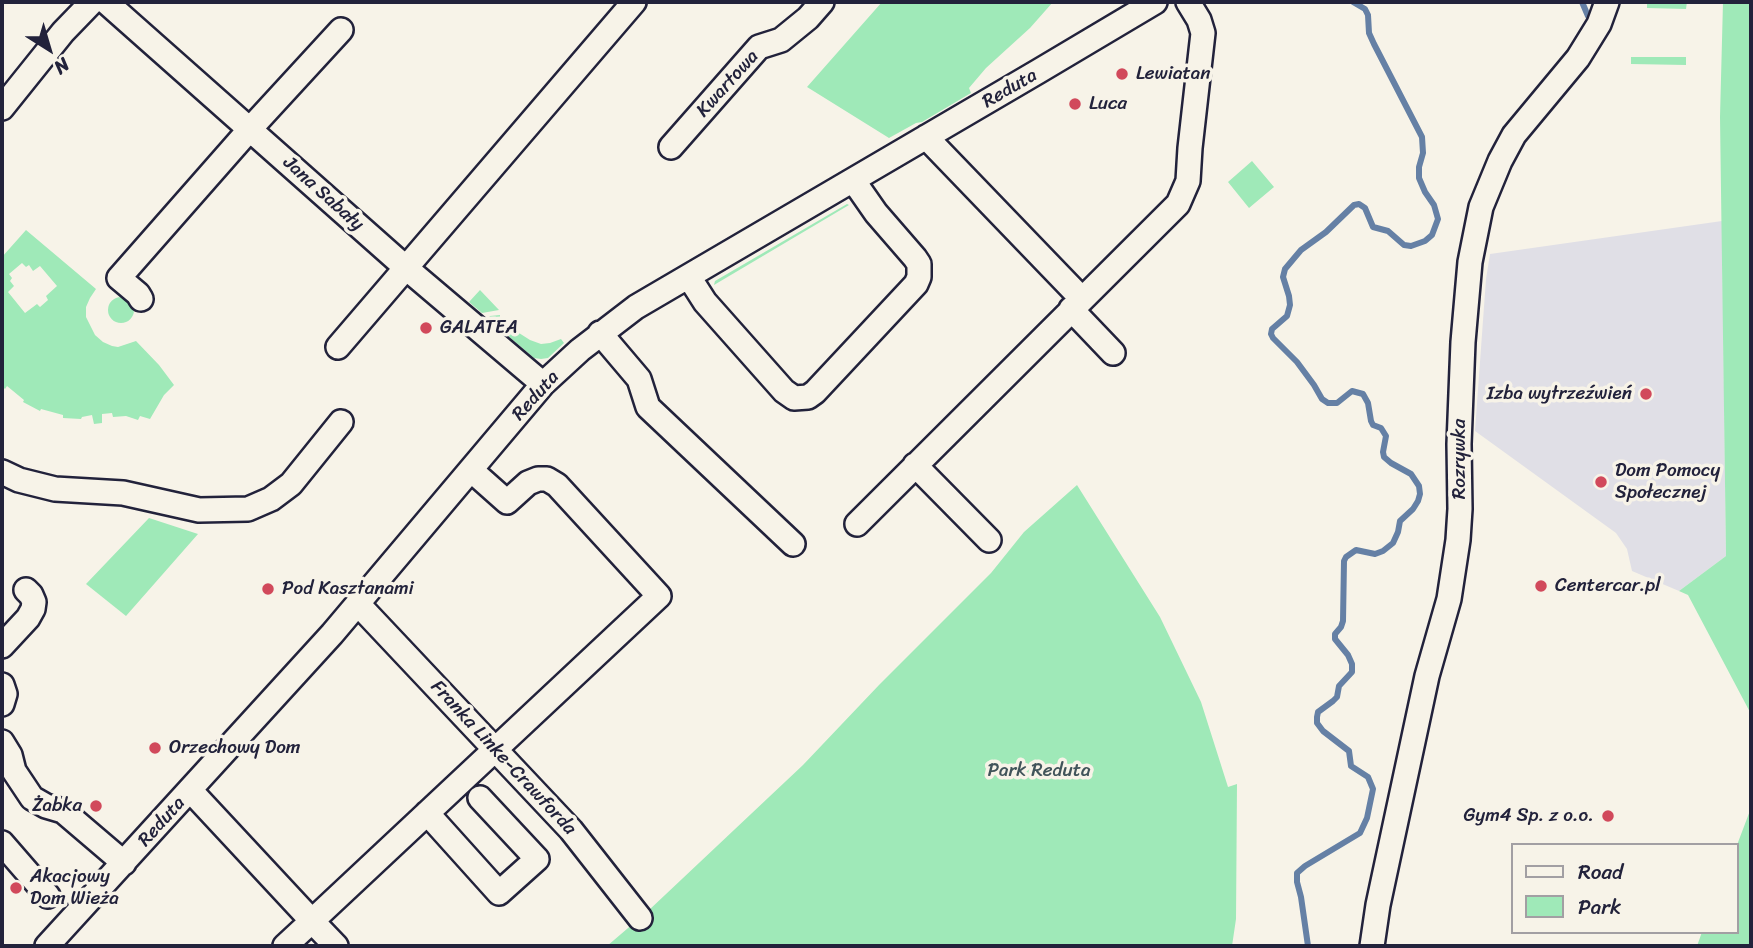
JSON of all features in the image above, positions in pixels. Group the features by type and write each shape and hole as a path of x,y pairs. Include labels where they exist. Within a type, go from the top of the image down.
{"street":[{"path":"3,103 92,2"},
{"name":"Jana Sabały","path":"106,2 405,267 543,384"},
{"path":"338,347 634,2"},
{"name":"Kwartowa","path":"671,147 759,47 781,40 808,18 822,2"},
{"name":"Reduta","path":"47,946 191,791 358,604 543,384 580,349 636,307 1155,2"},
{"path":"857,524 1178,204 1188,181 1203,33 1199,19 1188,2"},
{"name":"Rozrywka","path":"1372,946 1378,905 1427,676 1449,599 1458,540 1463,342 1470,262 1481,207 1514,135 1577,58 1599,24 1607,2"},
{"path":"141,299 119,278 341,30"},
{"path":"926,138 1076,304 1113,353"},
{"path":"689,277 705,302 784,391 794,398 808,397 916,284 919,277 919,264 915,258 876,213 853,180"},
{"path":"600,333 639,379 648,407 793,544"},
{"path":"2,472 19,480 55,489 123,493 199,510 247,509 271,499 290,484 341,422"},
{"path":"915,465 989,540"},
{"path":"285,946 659,596 556,485 547,479 538,479 528,483 507,502 471,470"},
{"path":"2,646 33,610 34,602 26,590"},
{"name":"Franka Linke-Crawforda","path":"358,604 571,830 640,918"},
{"path":"2,685 5,694 2,704"},
{"path":"2,742 21,784 33,798 46,806 63,811 124,863"},
{"path":"191,791 336,946"},
{"path":"427,813 499,893 537,859 480,798"},
{"path":"2,843 48,896"}],"shaded area":[{"path":"1722,221 1726,556 1679,591 1632,571 1627,549 1616,533 1475,431 1486,279 1490,254"}],"green space":[{"path":"882,2 1053,2 1030,28 986,68 969,88 971,93 889,138 807,87"},
{"path":"1647,2 1687,2 1686,9 1647,8"},
{"path":"1723,2 1751,2 1751,714 1688,595 1679,591 1726,556 1720,117"},
{"path":"1631,57 1686,57 1686,65 1631,64"},
{"path":"1252,161 1274,187 1249,208 1228,182"},
{"path":"849,205 714,285 715,281"},
{"path":"26,230 96,289 86,307 86,317 95,335 103,342 118,347 136,341 174,385 164,395 150,419 140,416 138,420 126,416 113,417 112,413 102,414 102,423 94,424 92,415 81,419 63,418 63,415 41,409 40,411 23,402 24,400 7,386 5,389 2,386 2,257","holes":["22,263 26,267 29,265 33,271 40,266 57,286 46,296 48,300 40,307 37,304 25,313 8,292 14,286 9,274"]},
{"path":"480,290 499,310 482,313 469,302"},
{"path":"121,297 130,301 134,310 130,319 121,323 112,319 108,310 112,301"},
{"path":"500,315 500,318 530,340 541,344 561,339 564,343 548,358 534,358 488,319 490,316"},
{"name":"Park Reduta","path":"1077,485 1160,617 1201,702 1228,787 1237,784 1236,919 1232,946 607,946 648,911 803,765 991,573 1024,532"},
{"path":"149,518 198,534 126,616 86,584"},
{"path":"1751,808 1751,946 1697,946 1701,934 1739,934 1738,843"}],"waterway":[{"path":"1308,946 1297,873 1360,833 1367,818 1373,789 1368,777 1351,766 1349,751 1317,723 1318,712 1337,697 1339,686 1352,672 1348,655 1335,639 1343,621 1344,561 1356,550 1375,554 1393,543 1400,521 1413,509 1420,494 1419,486 1411,474 1384,457 1386,436 1381,428 1373,425 1363,394 1352,391 1337,403 1328,403 1322,399 1297,362 1271,334 1272,329 1287,316 1290,305 1283,277 1285,269 1301,250 1326,232 1354,205 1359,204 1365,208 1373,227 1388,231 1404,245 1411,246 1425,241 1432,235 1438,219 1434,205 1419,178 1423,153 1422,137 1369,33 1365,9 1353,2"},
{"path":"1582,2 1588,16"}],"place":[{"name":"Lewiatan","path":"1122,74"},
{"name":"Luca","path":"1075,104"},
{"name":"GALATEA","path":"426,328"},
{"name":"Izba wytrzeźwień","path":"1646,394"},
{"name":"Dom Pomocy Społecznej","path":"1601,482"},
{"name":"Centercar.pl","path":"1541,586"},
{"name":"Pod Kasztanami","path":"268,589"},
{"name":"Orzechowy Dom","path":"155,748"},
{"name":"Żabka","path":"96,806"},
{"name":"Gym4 Sp. z o.o.","path":"1608,816"},
{"name":"Akacjowy Dom Wieża","path":"16,888"}]}
